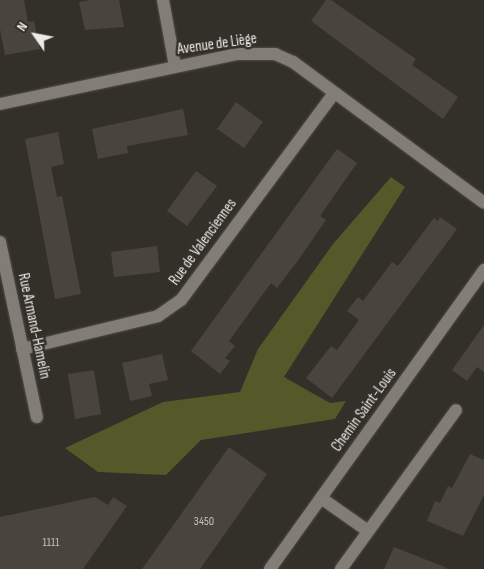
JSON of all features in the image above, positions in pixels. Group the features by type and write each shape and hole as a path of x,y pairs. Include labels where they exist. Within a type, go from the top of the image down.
{"street":[{"path":"163,0 176,66"},
{"name":"Avenue de Liège","path":"0,104 238,54 276,54 293,62 484,203"},
{"name":"Rue de Valenciennes","path":"22,349 158,316 181,300 334,92"},
{"name":"Rue Armand-Hamelin","path":"0,242 37,417"},
{"name":"Chemin Saint-Louis","path":"270,569 484,270"},
{"path":"341,569 456,410"},
{"path":"321,498 368,532"}],"green space":[{"path":"391,177 405,187 284,377 330,403 346,401 335,419 201,440 166,475 98,472 65,448 163,402 240,392 258,349 333,244"}],"building":[{"path":"0,0 24,0 28,22 34,21 40,49 5,55 0,29"},
{"path":"119,0 124,27 85,30 79,2"},
{"path":"326,0 331,0 416,59 412,65 458,97 443,119 311,21"},
{"path":"236,102 263,122 244,148 217,129"},
{"path":"183,109 188,135 127,146 128,153 98,159 92,129"},
{"path":"58,132 64,164 51,167 57,197 62,196 81,294 55,299 25,139"},
{"path":"337,149 357,163 320,216 326,220 299,259 277,288 271,283 229,341 235,346 225,358 230,361 220,374 191,351"},
{"path":"196,171 217,186 187,226 167,211"},
{"path":"440,217 457,229 332,398 306,378 331,346 337,350 359,320 347,311 358,297 363,301 392,262 398,266 434,218 438,221"},
{"path":"157,246 160,272 114,277 111,252"},
{"path":"484,325 484,372 477,367 467,381 452,370"},
{"path":"162,354 168,380 149,384 152,396 130,401 122,363"},
{"path":"94,370 101,414 75,419 68,374"},
{"path":"229,447 267,474 200,569 142,569"},
{"path":"470,454 484,460 484,495 463,536 427,521 435,501 440,503 448,486 452,488"},
{"path":"95,497 108,505 113,497 127,506 83,569 0,569 0,517"},
{"path":"394,547 447,568 447,569 384,569"}]}
